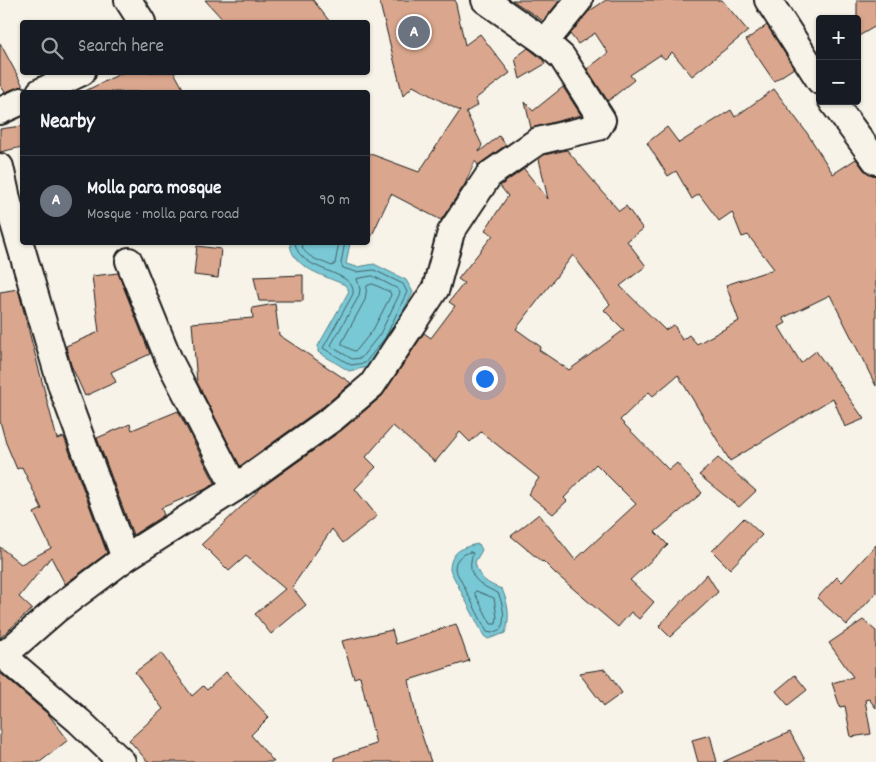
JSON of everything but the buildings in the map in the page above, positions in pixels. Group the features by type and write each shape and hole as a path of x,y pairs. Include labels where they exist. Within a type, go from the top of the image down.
{"street":[{"path":"128,0 141,20"},
{"path":"122,762 2,654 57,608 125,558 235,488 333,418 372,385 436,288 451,232 488,176 538,142 598,127 602,120 562,57 485,0"},
{"path":"544,42 579,0"},
{"path":"768,0 816,75"},
{"path":"44,90 76,75"},
{"path":"0,111 20,102"},
{"path":"835,105 876,161"},
{"path":"0,168 20,244"},
{"path":"20,245 62,387 125,558"},
{"path":"129,261 169,360 235,488"}],"water":[{"path":"290,245 350,245 346,264 357,267 374,264 406,280 413,292 389,340 368,367 349,371 318,352 318,346 349,291 345,285 303,265 292,252"},
{"path":"479,544 482,550 475,562 476,568 484,580 502,589 508,611 505,633 488,639 484,636 450,570 452,559 458,551 468,546"}],"place":[{"name":"Molla para mosque","path":"414,32"}]}
